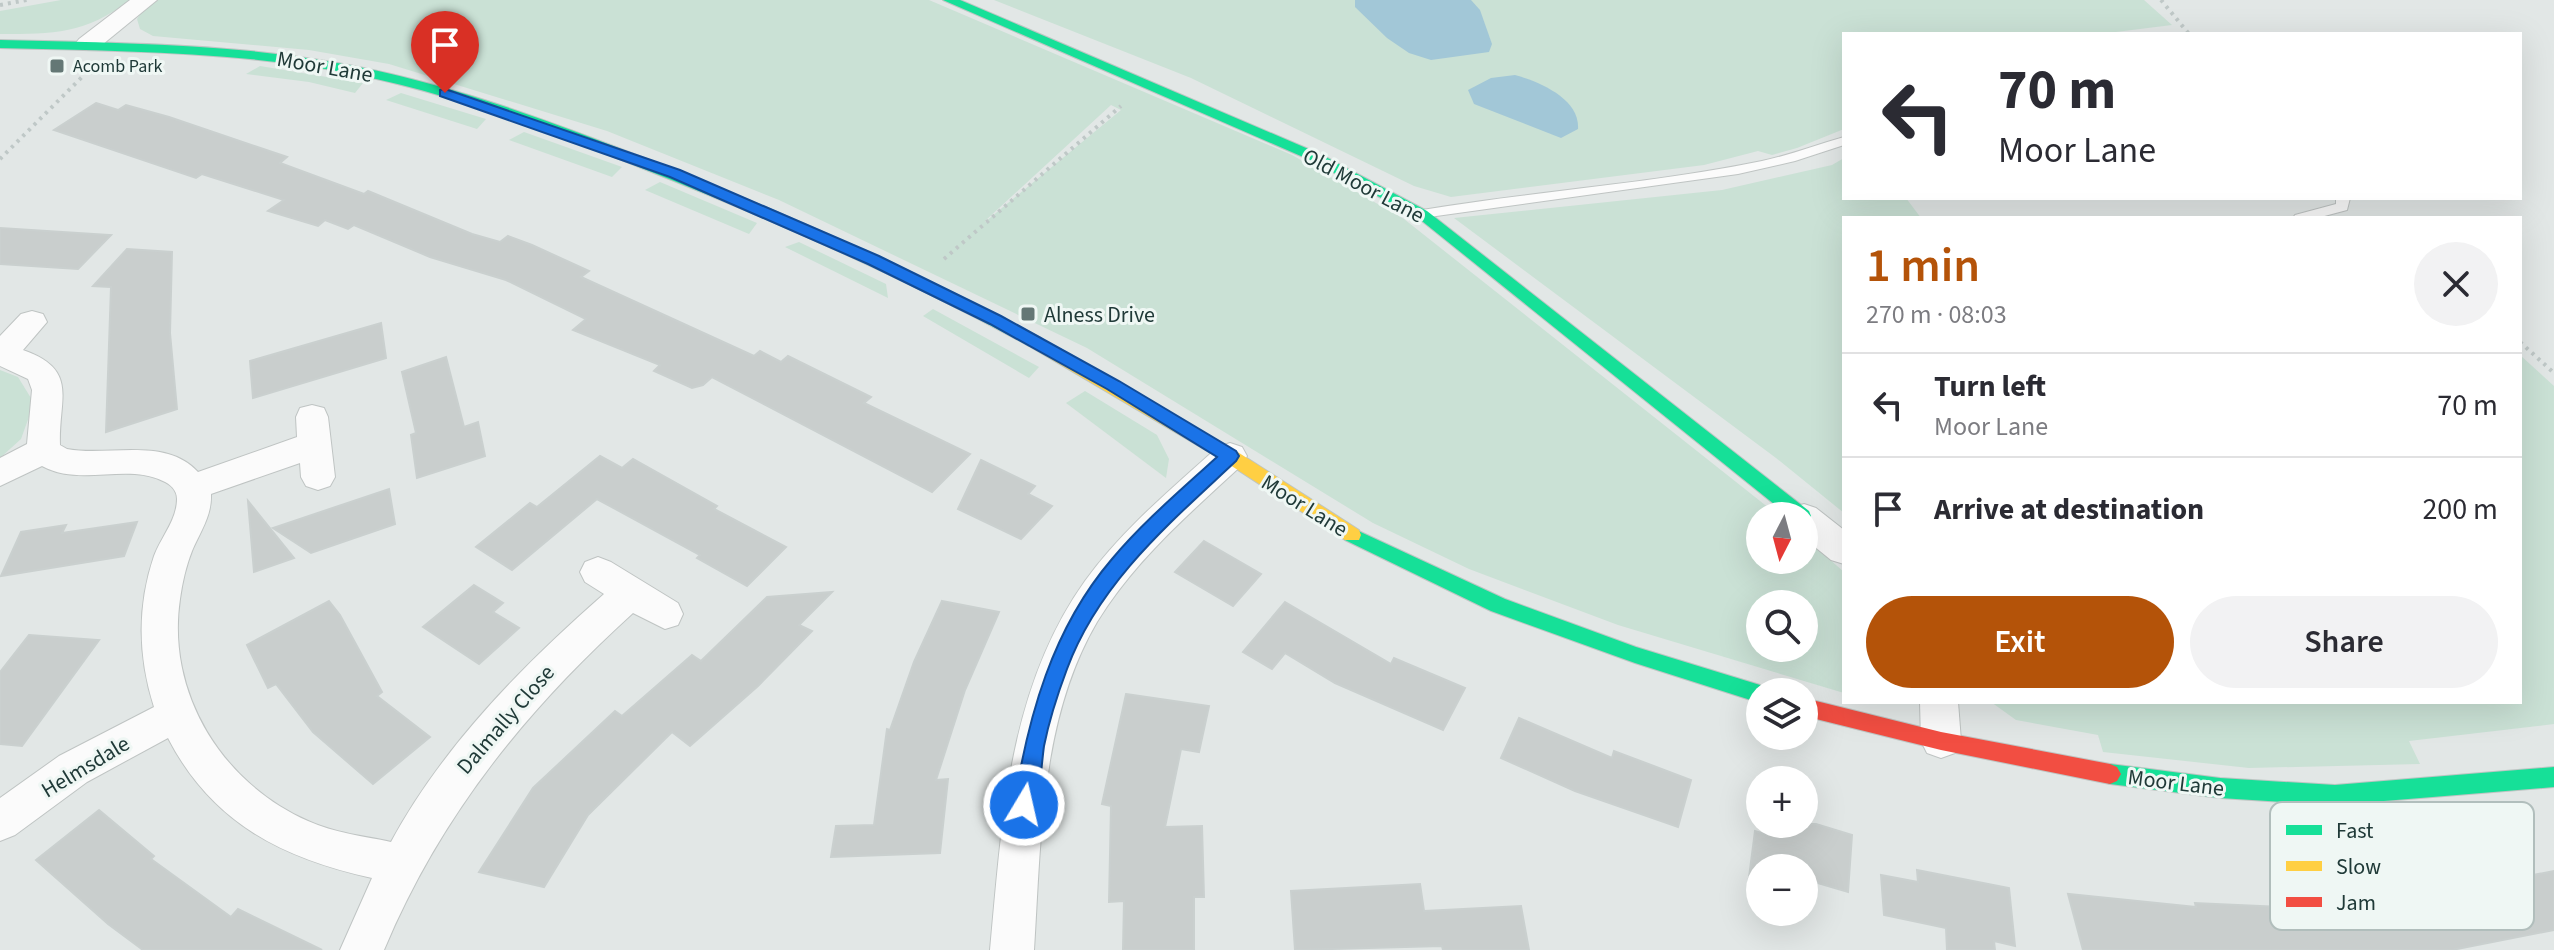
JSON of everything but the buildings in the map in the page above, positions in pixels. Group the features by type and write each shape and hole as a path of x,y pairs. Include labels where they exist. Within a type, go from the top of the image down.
{"street":[{"path":"88,44 145,0"},
{"name":"Old Moor Lane","path":"949,0 1315,157 1422,214 1784,502"},
{"name":"Moor Lane","path":"0,44 113,45 248,54 334,66 445,93 675,173 782,218 996,320 1113,385 1230,456 1343,531 1498,605 1635,655 1746,690"},
{"path":"32,322 0,354 36,366 46,381 50,396 42,433 44,450 58,460 132,462 164,467 182,475 193,487 195,504 171,558 158,613 159,665 175,715 194,751 248,808 287,831 338,850 400,864"},
{"path":"193,487 314,446"},
{"path":"0,473 44,450"},
{"path":"1012,950 1024,805 1035,741 1057,668 1084,613 1118,565 1161,519 1230,456"},
{"name":"Old Moor Lane","path":"1818,529 1842,548"},
{"name":"Dalmally Close","path":"362,950 400,864 436,803 476,748 614,582 665,614"},
{"path":"1939,704 1941,741"},
{"name":"Moor Lane","path":"1818,710 1941,741 2127,777 2335,795 2551,782"},
{"name":"Helmsdale","path":"0,822 73,769 175,715"}],"lane":[{"path":"1422,214 1501,201 1739,172 1800,158 1842,142"},
{"path":"2308,216 2342,207 2343,200"}],"path":[{"path":"0,5 27,0"},
{"path":"2161,0 2187,32"},
{"path":"0,159 113,45"},
{"path":"918,281 1146,85"},
{"path":"2522,344 2554,373"}],"green space":[{"path":"61,0 130,0 98,20 68,30 0,34 0,11"},
{"path":"158,0 929,0 1292,155 1404,219 1761,502 1746,502 1746,574 1818,574 1818,549 1842,570 1842,692 1818,685 1818,678 1794,678 1618,625 1469,569 1373,523 1087,348 779,200 607,131 389,64 309,50 153,36 140,29 137,19 142,11","holes":["1111,105 1121,110 985,222"]},
{"path":"994,0 2144,0 2172,25 2116,32 1842,32 1842,130 1772,155 1758,151 1704,165 1451,197 1414,186 1191,78"},
{"path":"260,66 363,83 355,93 309,82 246,74"},
{"path":"401,93 486,119 477,129 386,100"},
{"path":"524,132 622,167 612,177 509,140"},
{"path":"1842,159 1842,200 1908,200 1920,216 1842,216 1842,511 1776,458 1454,218 1722,190 1832,165"},
{"path":"660,182 757,223 749,234 645,190"},
{"path":"799,242 886,284 888,298 785,247"},
{"path":"933,309 1039,367 1029,378 923,316"},
{"path":"2522,357 2554,386 2554,724 2409,741 2420,764 2249,768 2103,752 2098,735 2016,720 1994,704 2522,704"},
{"path":"0,370 18,377 34,403 21,439 0,458"},
{"path":"1085,391 1157,435 1169,459 1166,478 1066,403"}],"water":[{"path":"1355,0 1471,0 1480,10 1492,44 1489,52 1431,60 1409,53 1387,38 1355,7"},
{"path":"1515,75 1557,93 1573,109 1578,129 1561,138 1474,104 1468,90 1491,78"}],"traffic: fast":[{"path":"949,0 1315,157 1422,214 1784,502"},
{"path":"0,44 249,55 374,74 458,96 581,139 756,209 897,271 1035,342"},
{"path":"1352,535 1498,605 1635,655 1746,690"},
{"path":"2110,774 2220,788 2335,795 2554,777"}],"traffic: slow":[{"path":"1035,342 1230,456 1352,535"}],"traffic: jam":[{"path":"1818,710 1941,741 2110,774"}],"place":[{"name":"Acomb Park","path":"57,66"},
{"name":"Alness Drive","path":"1028,314"}],"route":[{"path":"445,93 675,173 874,260 996,320 1113,385 1230,456 1161,519 1118,565 1084,613 1057,668 1035,741 1024,805"}]}
